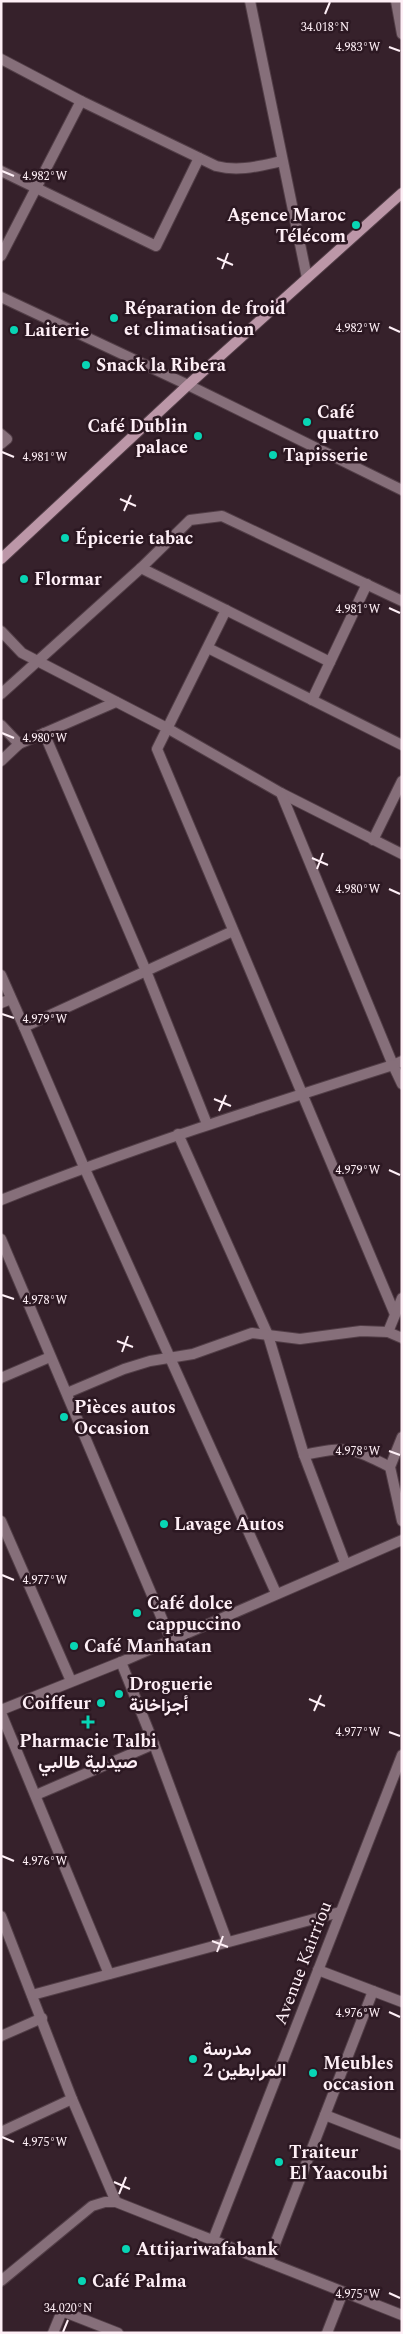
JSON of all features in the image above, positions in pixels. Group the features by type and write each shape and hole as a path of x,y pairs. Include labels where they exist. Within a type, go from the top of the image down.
{"street":[{"path":"250,1 307,278"},
{"path":"396,1 402,34"},
{"path":"1,59 81,101 198,158 228,169 247,169 282,161"},
{"path":"1,256 81,101"},
{"path":"1,171 156,246 198,158"},
{"path":"1,559 188,385 402,193"},
{"path":"1,297 400,488"},
{"path":"1,434 7,439 1,444"},
{"path":"1,694 141,568 190,520 222,516 402,601"},
{"path":"141,568 330,662"},
{"path":"312,700 367,584"},
{"path":"226,610 157,750 394,1312"},
{"path":"1,631 22,653 36,661 168,728 281,793 402,854"},
{"path":"208,648 312,700 400,740"},
{"path":"1,760 19,744 116,702"},
{"path":"1,725 19,744"},
{"path":"44,733 146,971 207,1124"},
{"path":"373,840 402,781"},
{"path":"281,793 397,1063 402,1084"},
{"path":"24,1027 233,931"},
{"path":"1,975 6,1001 24,1027 84,1167 276,1593"},
{"path":"1,1200 84,1167 178,1134 397,1063"},
{"path":"178,1134 268,1334 304,1455 345,1563"},
{"path":"1,1238 171,1640"},
{"path":"388,1332 394,1312 402,1298"},
{"path":"67,1393 124,1369 150,1361 193,1354 236,1337 252,1333 300,1339 361,1331 388,1332 402,1338"},
{"path":"1,1378 50,1357"},
{"path":"402,1437 390,1467 402,1522"},
{"path":"304,1455 335,1448 352,1450 390,1467"},
{"path":"1,1522 71,1681"},
{"path":"109,1974 1,1712 402,1540"},
{"path":"121,1662 154,1744 227,1942"},
{"path":"36,1795 154,1744"},
{"name":"Avenue Kairriou","path":"213,2240 402,1754"},
{"path":"32,1995 340,1912"},
{"path":"1,1916 72,2099 116,2202"},
{"path":"318,1970 402,2002"},
{"path":"268,2262 373,1992"},
{"path":"1,2036 42,2018"},
{"path":"1,2132 72,2099"},
{"path":"324,2115 402,2145"},
{"path":"1,2281 92,2206 105,2202 116,2202 401,2313"},
{"path":"327,2333 343,2292"},
{"path":"54,2333 62,2311 118,2333"}],"place":[{"name":"Agence Maroc Télécom","path":"356,225"},
{"name":"Réparation de froid et climatisation","path":"114,318"},
{"name":"Laiterie","path":"14,330"},
{"name":"Snack la Ribera","path":"86,365"},
{"name":"Café quattro","path":"307,422"},
{"name":"Café Dublin palace","path":"198,436"},
{"name":"Tapisserie","path":"273,455"},
{"name":"Épicerie tabac","path":"65,538"},
{"name":"Flormar","path":"24,579"},
{"name":"Pièces autos Occasion","path":"64,1417"},
{"name":"Lavage Autos","path":"164,1524"},
{"name":"Café dolce cappuccino","path":"137,1613"},
{"name":"Café Manhatan","path":"74,1646"},
{"name":"Droguerie أجزاخانة","path":"119,1694"},
{"name":"Coiffeur","path":"101,1703"},
{"name":"Pharmacie Talbi صيدلية طالبي","path":"88,1722"},
{"name":"مدرسة المرابطين 2","path":"193,2059"},
{"name":"Meubles occasion","path":"313,2073"},
{"name":"Traiteur El Yaacoubi","path":"279,2162"},
{"name":"Attijariwafabank","path":"126,2249"},
{"name":"Café Palma","path":"82,2281"}]}
